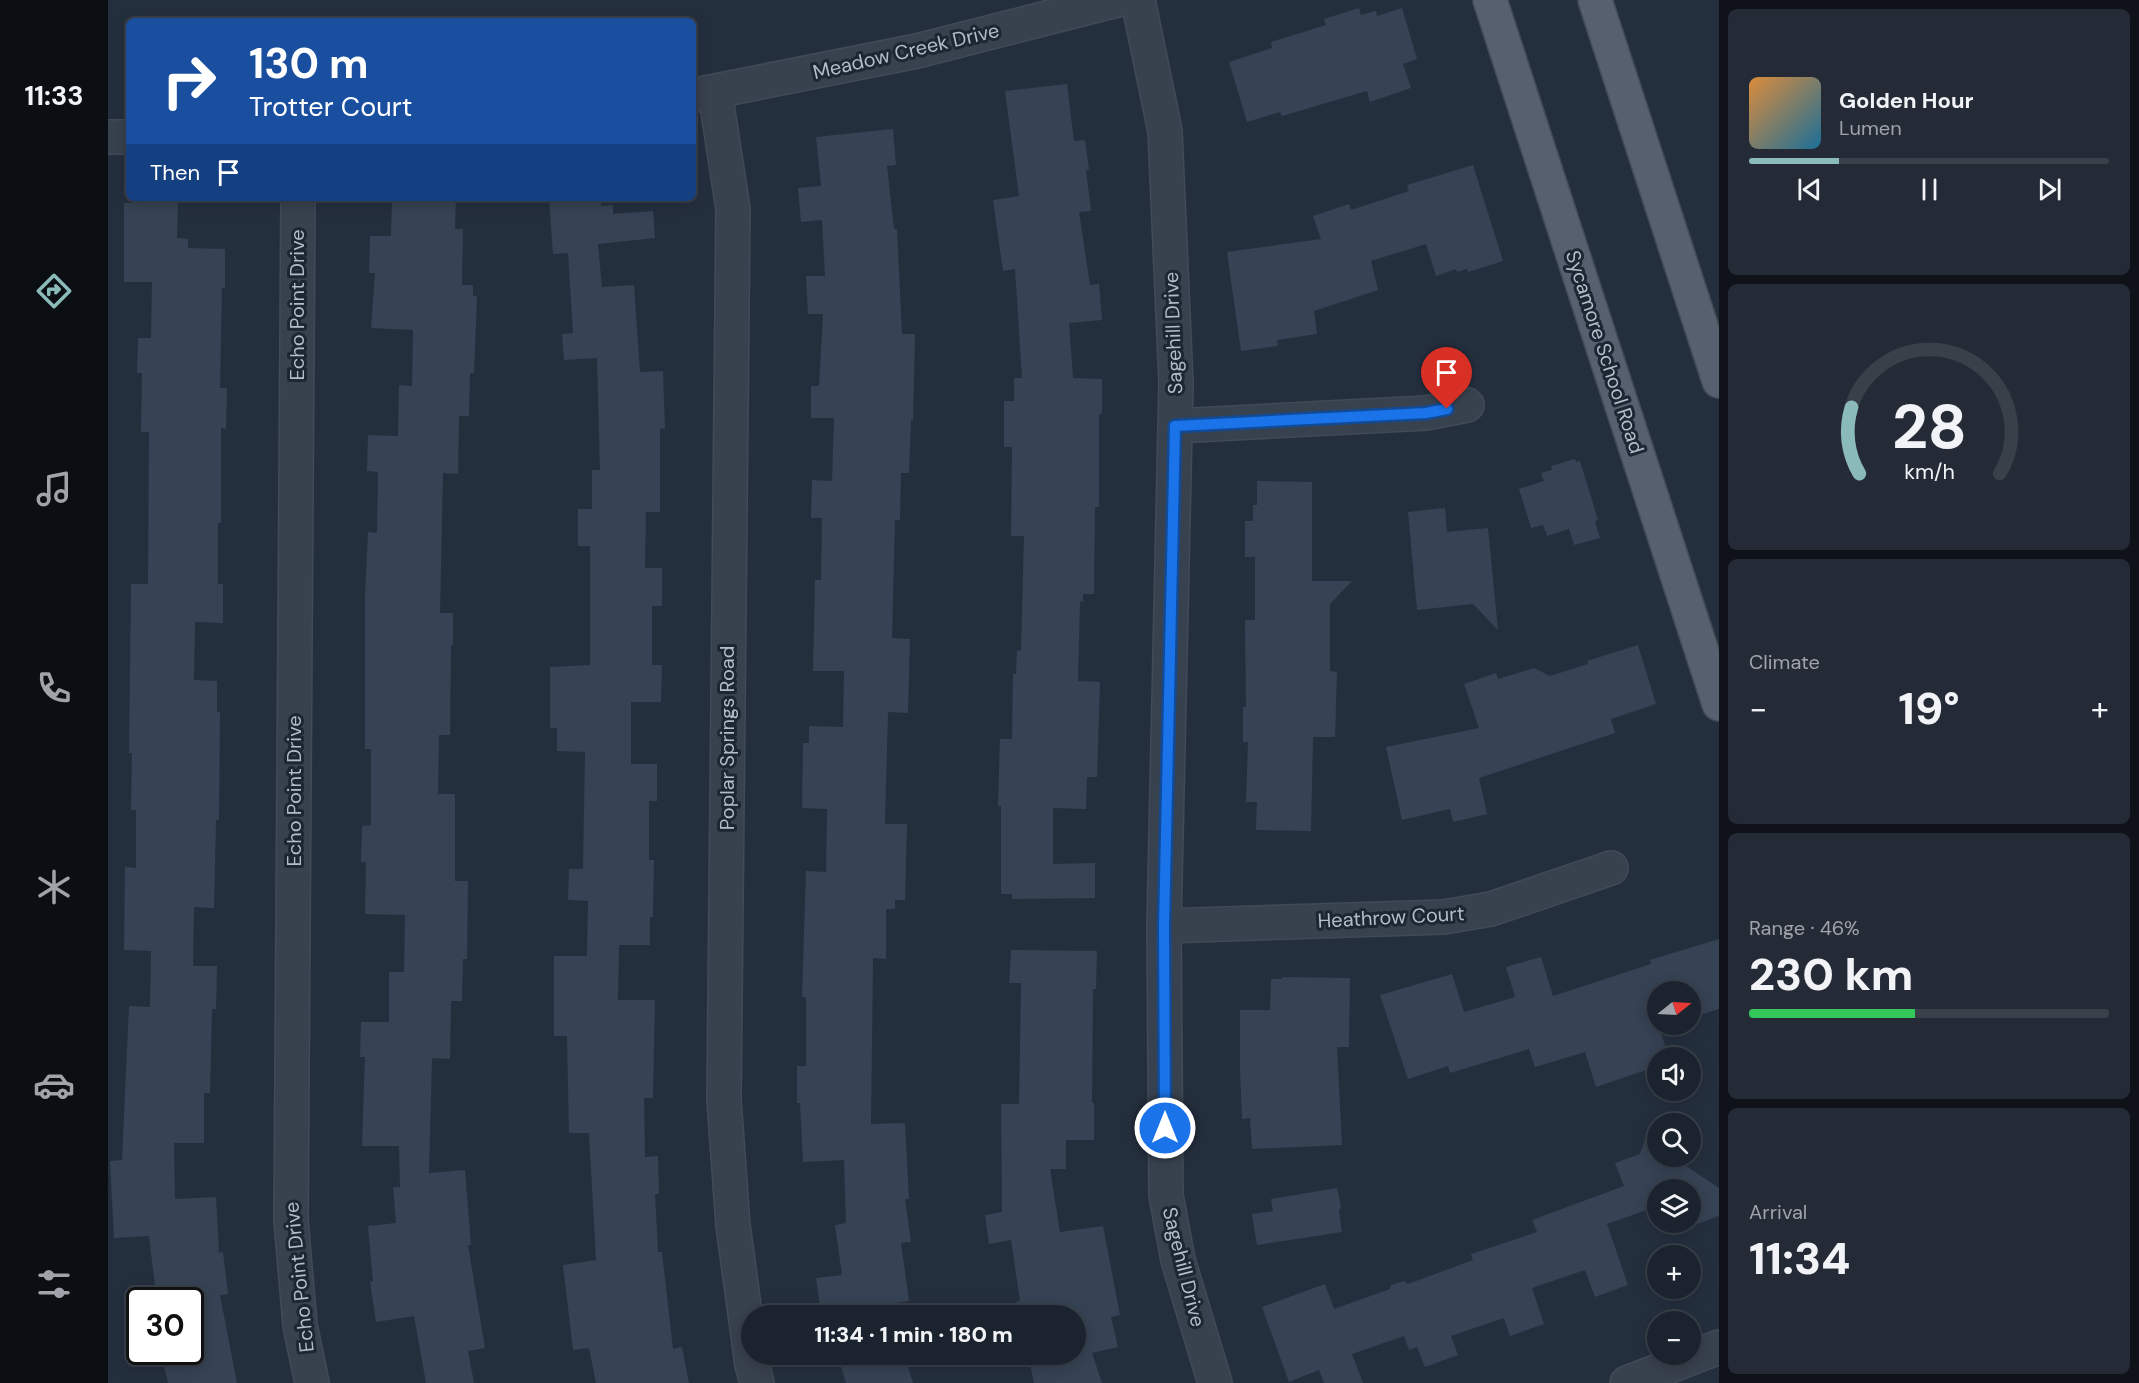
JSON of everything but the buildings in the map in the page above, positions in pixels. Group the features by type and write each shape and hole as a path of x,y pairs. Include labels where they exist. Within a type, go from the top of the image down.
{"main road":[{"name":"Sycamore School Road","path":"1490,0 1719,704"},
{"path":"1595,0 1712,335 1719,381"}],"street":[{"name":"Meadow Creek Drive","path":"704,94 916,51 1117,0"},
{"name":"Sagehill Drive","path":"1138,0 1165,131 1176,382 1164,926 1166,1195 1178,1260 1215,1383"},
{"name":"Poplar Springs Road","path":"704,94 734,209 724,1100 733,1225 752,1365 757,1383"},
{"path":"108,136 126,136"},
{"name":"Echo Point Drive","path":"298,201 291,1220 300,1325 312,1383"},
{"path":"1175,426 1426,413 1467,405"},
{"name":"Heathrow Court","path":"1164,926 1444,917 1491,909 1611,868"},
{"path":"1627,1383 1719,1347"}],"route":[{"path":"1165,1128 1164,926 1175,426 1426,413 1447,409"}]}
